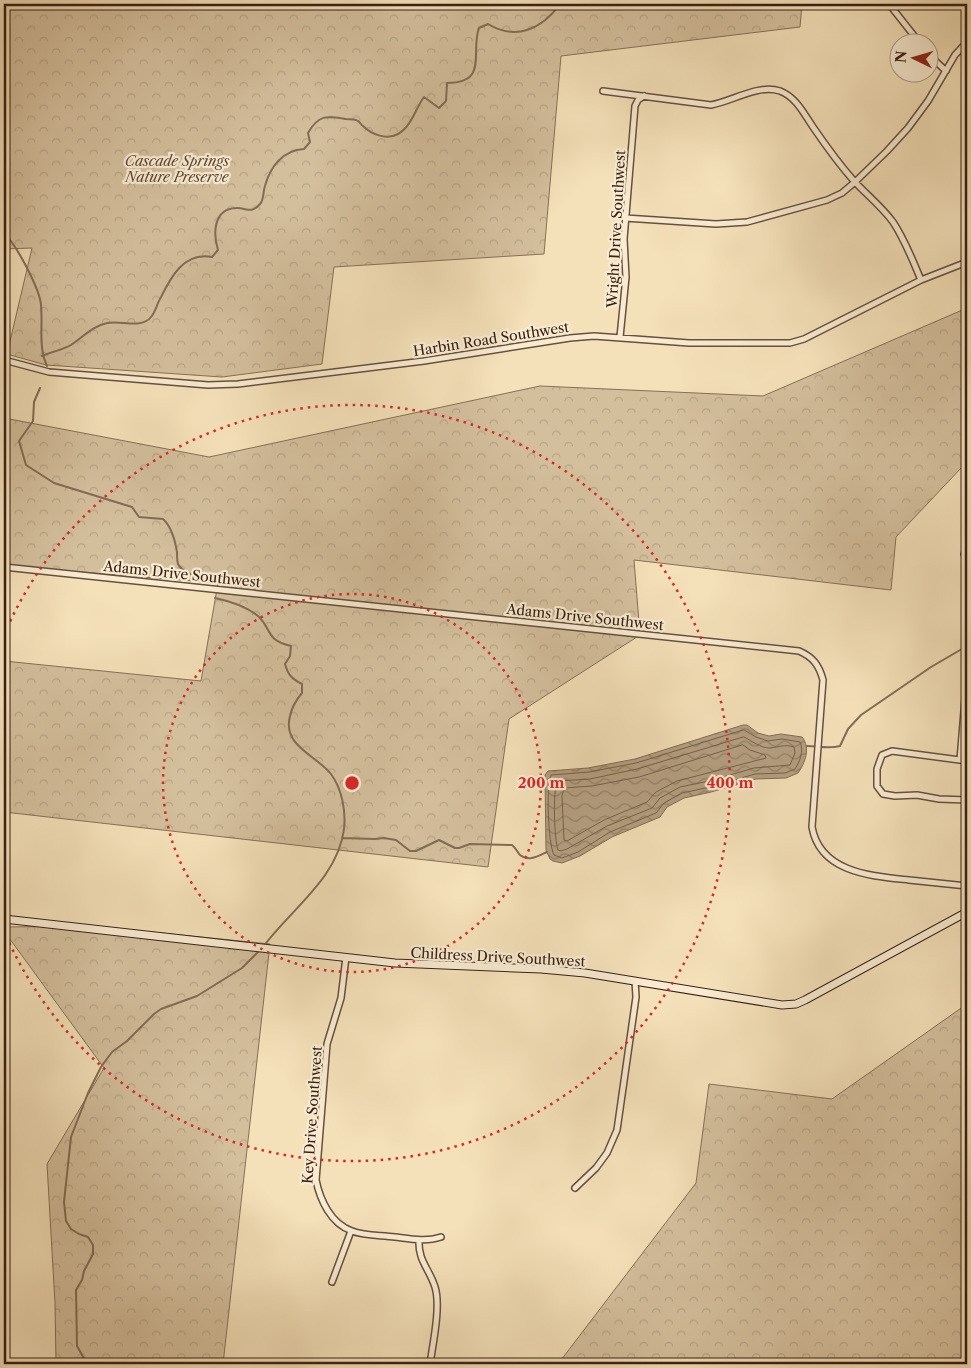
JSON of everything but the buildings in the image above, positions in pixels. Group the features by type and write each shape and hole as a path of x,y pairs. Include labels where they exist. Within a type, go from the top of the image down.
{"street":[{"path":"889,4 911,32"},
{"path":"625,218 716,224 747,222 828,200 842,193 856,182 908,128 928,101 955,54 967,42"},
{"path":"938,63 946,71"},
{"path":"603,91 711,105 760,89 772,89 782,92 797,103 830,153 894,223 921,280"},
{"name":"Wright Drive Southwest","path":"620,337 626,277 625,218 635,106 638,100 645,96"},
{"name":"Harbin Road Southwest","path":"4,360 49,372 208,385 238,384 424,361 570,338 594,336 689,343 790,343 804,339 921,280 967,262"},
{"path":"967,548 964,554 967,558"},
{"name":"Adams Drive Southwest","path":"4,566 799,651 815,661 823,680 812,827 814,839 820,850 842,866 868,876 967,886"},
{"path":"960,760 966,686"},
{"path":"967,761 892,751 882,755 877,769 876,786 883,794 895,796 917,795 967,800"},
{"name":"Childress Drive Southwest","path":"4,919 408,964 541,969 635,981 782,1005 796,1004 967,912"},
{"name":"Key Drive Southwest","path":"346,957 341,998 327,1044 316,1180 319,1196 327,1211 351,1231"},
{"path":"575,1188 596,1168 607,1153 617,1130 636,997 635,981"},
{"path":"332,1282 351,1231 419,1240 431,1240 441,1237"},
{"path":"419,1240 420,1258 435,1287 437,1302 430,1364"}],"green space":[{"name":"Cascade Springs Nature Preserve","path":"4,4 802,4 800,27 561,56 544,254 334,267 322,364 222,377 46,365 7,354 32,248 4,249"},
{"path":"967,308 967,401 963,466 896,537 891,590 634,560 640,635 509,719 488,867 4,812 4,661 201,681 218,583 4,566 4,418 209,457 540,386 763,396"},
{"path":"92,926 270,944 223,1364 56,1364 55,1303 47,1164 104,1068 4,931 4,927"},
{"path":"967,1004 967,1364 558,1364 696,1183 709,1084 832,1099"}],"water":[{"path":"747,725 758,733 769,736 781,734 802,737 807,751 803,765 798,773 786,778 756,779 684,798 667,807 660,817 612,837 580,856 562,863 550,859 546,850 545,775 548,771 588,768 635,759"}],"waterway":[{"path":"42,356 71,345 102,324 113,322 142,323 147,321 178,270 192,259 202,256 212,257 218,250 215,230 223,213 228,209 251,210 257,207 262,200 267,179 274,166 284,156 296,150 304,149 310,142 308,133 320,119 329,117 354,119 371,132 380,136 394,136 407,127 424,97 439,108 446,101 447,83 460,82 468,78 473,72 479,28 488,24 509,32 528,30 545,20 560,4"},
{"path":"4,234 21,256 40,298 42,344 47,366"},
{"path":"40,388 34,402 33,421 19,441 26,465 54,483 132,507 139,517 163,519 173,534 179,566 195,576 196,580"},
{"path":"215,598 237,604 253,612 263,621 273,637 291,646 290,656 285,664 291,676 302,684 302,693 294,704 291,713 289,726 291,735 302,749 331,774 338,786 344,808 344,829 340,847 333,863 312,892 263,947"},
{"path":"807,746 840,746 848,729 861,715 931,667 967,646"},
{"path":"342,838 384,838 396,840 410,851 416,851 439,840 455,848 470,844 512,845 520,855 527,858 534,858 547,852"},
{"path":"87,1364 77,1346 76,1290 93,1254 93,1245 88,1237 71,1229 66,1221 64,1202 71,1137 88,1093 101,1067 112,1052 127,1041 154,1014 161,1009 197,996 242,968 260,950"}]}
